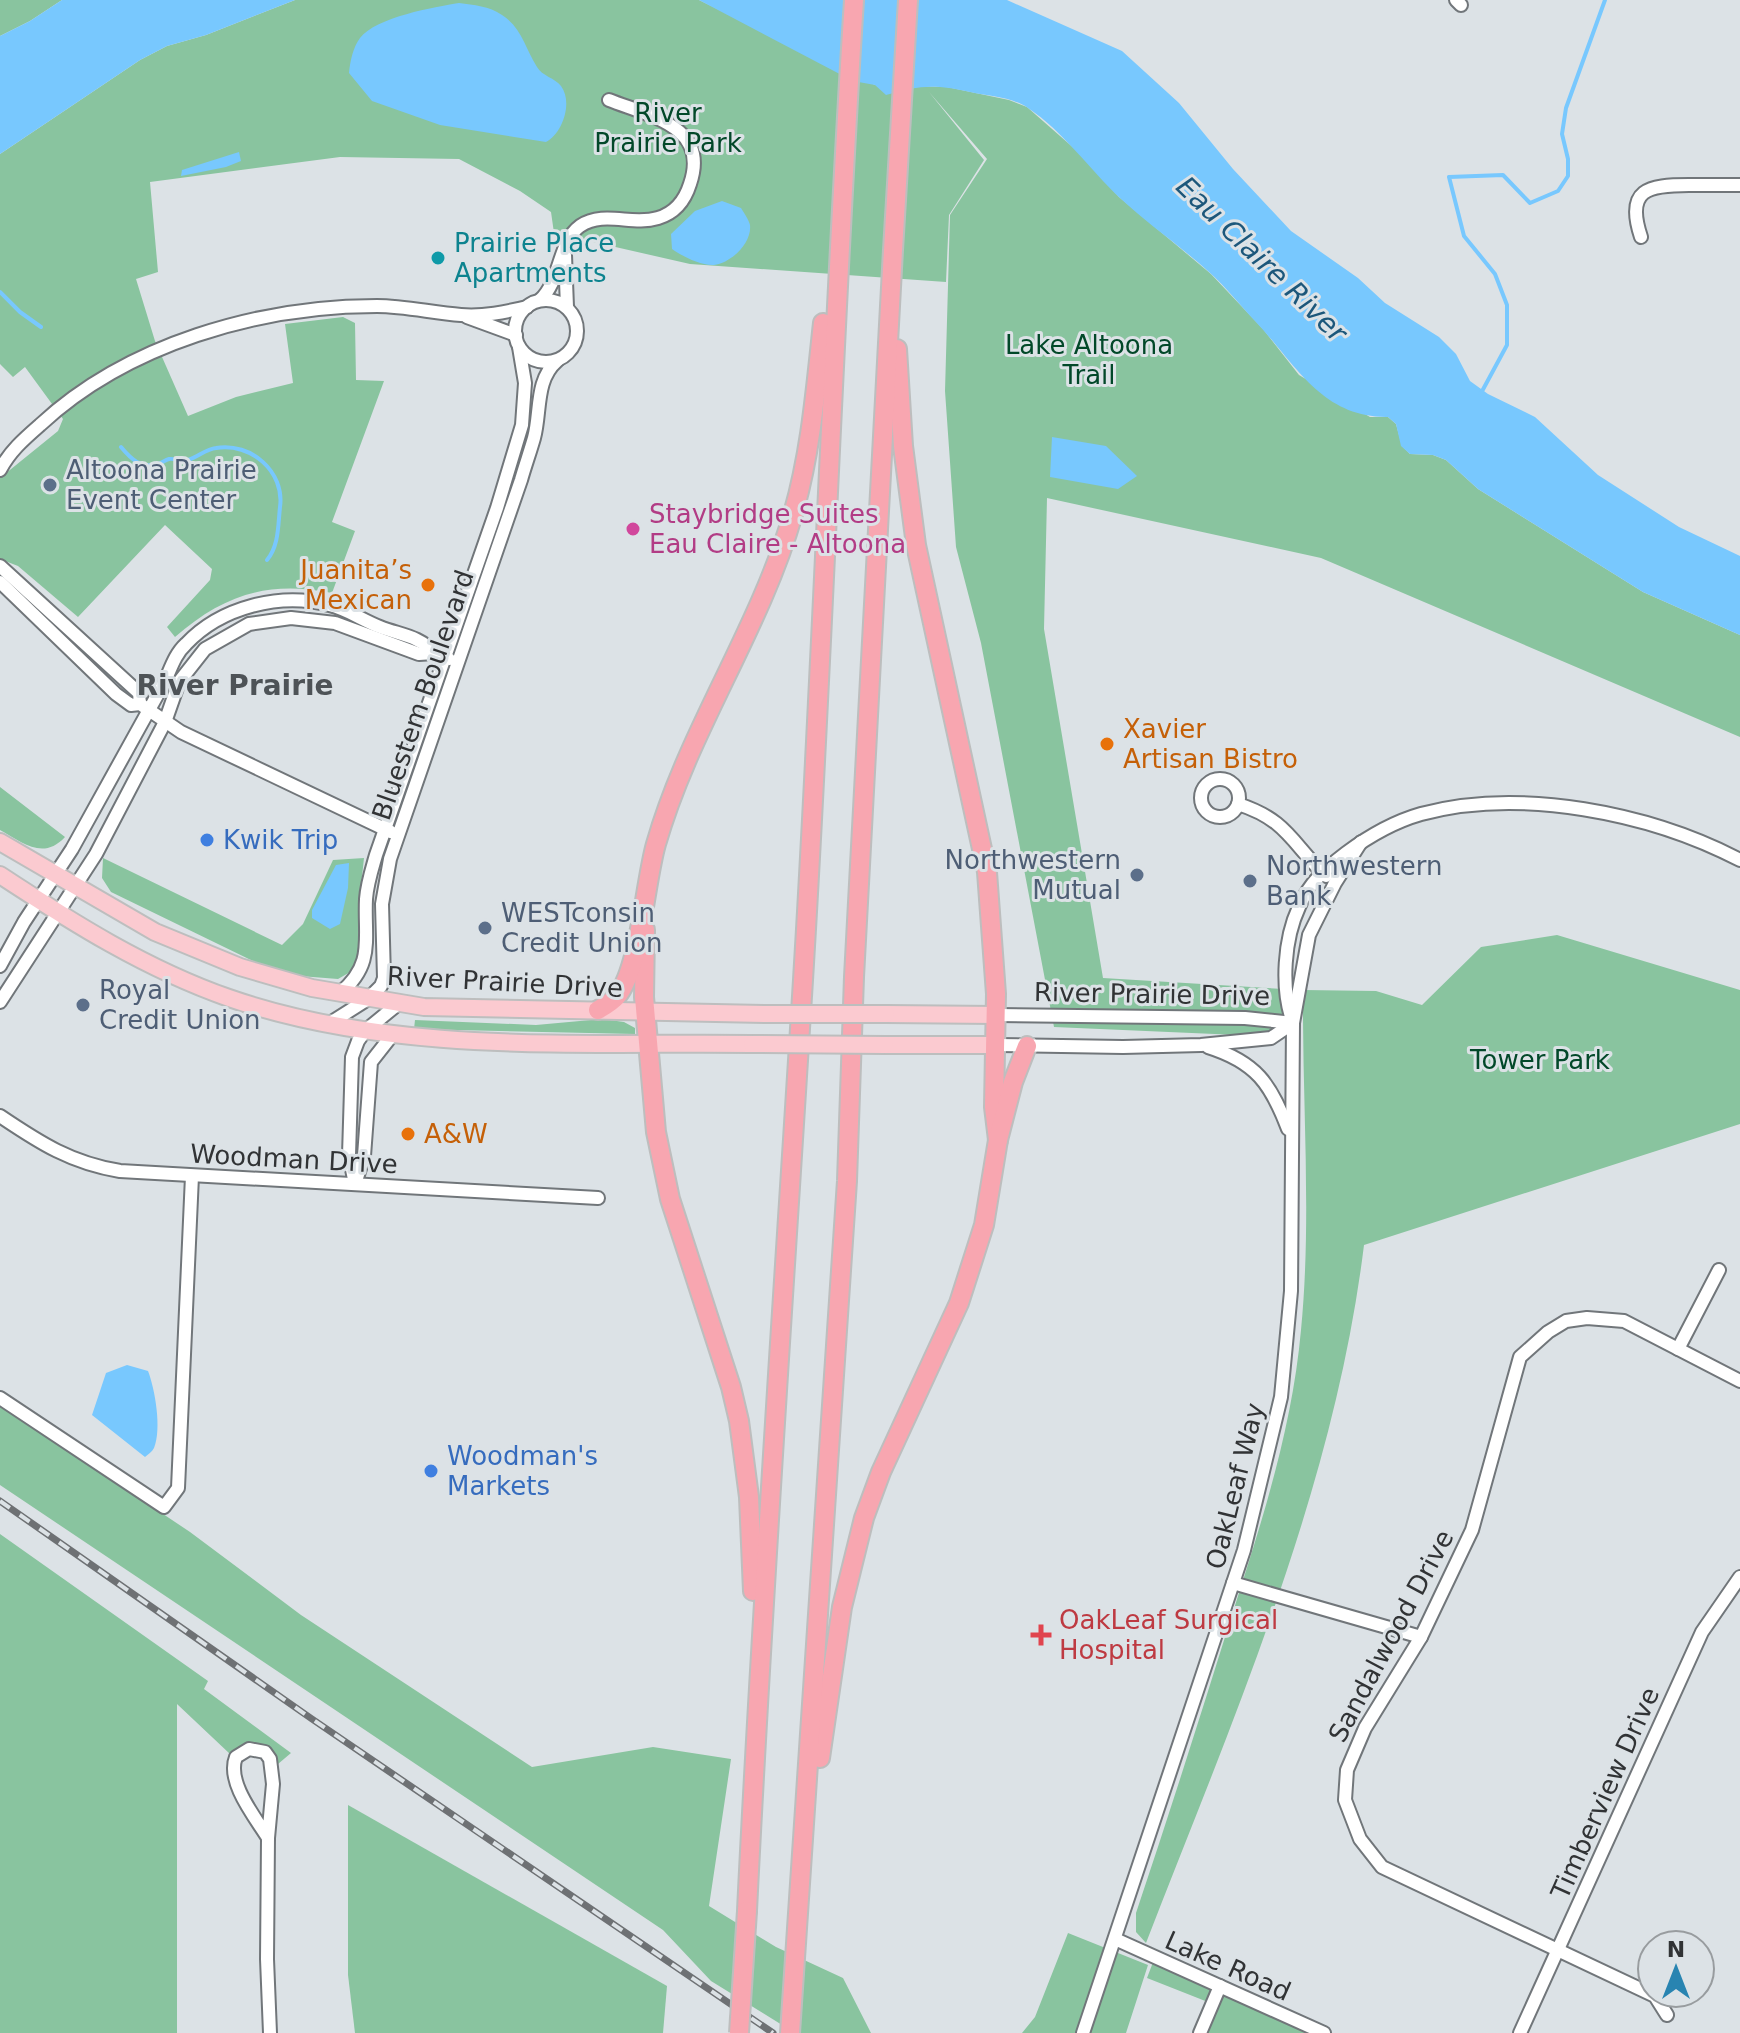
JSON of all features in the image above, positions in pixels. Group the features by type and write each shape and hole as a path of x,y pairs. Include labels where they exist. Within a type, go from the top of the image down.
{"highway":[{"path":"739,2033 759,1653 803,976 839,230 854,0"},
{"path":"790,2033 847,1181 854,977 908,0"},
{"path":"598,1010 614,1000 622,988 635,948 651,861 665,816 769,583 793,516 805,462 825,306 839,230"},
{"path":"893,250 908,494 929,612 987,872 996,1015 994,1107 998,1140"},
{"path":"643,909 645,1012 656,1132 670,1199 731,1387 739,1421 749,1497 759,1653"},
{"path":"805,1823 821,1752 842,1607 852,1563 881,1472 959,1303 988,1210 998,1140 1013,1082 1027,1046"}],"main road":[{"name":"River Prairie Drive","path":"0,842 155,932 260,974 368,999 471,1009 996,1015"},
{"name":"River Prairie Drive","path":"0,875 59,914 131,955 203,988 327,1025 476,1040 996,1045"}],"street":[{"path":"1,467 10,452 74,396 146,356 200,335 268,317 355,307 397,307 464,316 499,314 527,307 540,300 554,284 576,230 593,220 648,220 665,215 683,200 692,180 692,152 682,131 609,100"},
{"path":"1641,237 1635,212 1638,198 1644,191 1661,185 1740,185"},
{"path":"540,300 550,300 567,307 565,251"},
{"name":"Bluestem Boulevard","path":"340,993 358,975 366,958 366,897 384,828 439,655 497,508 522,425 525,383 518,341 520,314 527,307"},
{"name":"Bluestem Boulevard","path":"368,999 381,986 384,978 382,904 398,835 534,437 541,389 551,365 572,350 578,332 573,314 567,307"},
{"path":"464,316 518,341 536,360 557,361"},
{"path":"0,566 139,693 144,707"},
{"path":"0,582 131,705 144,707 203,743 398,835"},
{"path":"0,966 72,849 144,707 185,644 219,620 255,605 283,601 327,604 378,627 424,641 439,655"},
{"path":"0,1002 76,887 135,783 165,722 179,682 195,659 217,641 249,624 291,618 322,620 419,654 439,655 458,662"},
{"path":"1238,804 1257,810 1285,828 1335,883"},
{"path":"1293,1023 1286,999 1292,923 1304,896 1322,871 1361,842 1400,821 1438,810 1487,805 1536,805 1580,810 1642,822 1740,860"},
{"path":"1293,1023 1309,935 1335,883 1361,842"},
{"path":"327,1025 368,999"},
{"path":"355,1184 349,1155 352,1057 365,1031 398,1004"},
{"name":"River Prairie Drive","path":"996,1015 1245,1018 1293,1023"},
{"name":"River Prairie Drive","path":"996,1045 1201,1045 1271,1038 1293,1023"},
{"name":"OakLeaf Way","path":"1083,2033 1244,1550 1281,1397 1291,1291 1293,1023"},
{"path":"355,1184 364,1156 371,1062 393,1034"},
{"path":"1201,1045 1253,1068 1276,1097 1291,1136"},
{"name":"Woodman Drive","path":"0,1116 45,1146 96,1167 192,1176 598,1198"},
{"path":"0,1398 164,1507 178,1488 192,1176"},
{"path":"1719,1270 1678,1349 1740,1381"},
{"name":"Sandalwood Drive","path":"1667,2015 1655,1996 1382,1867 1360,1839 1345,1800 1347,1770 1365,1728 1421,1637 1472,1530 1520,1357 1548,1332 1566,1321 1587,1318 1624,1321 1678,1349"},
{"name":"Timberview Drive","path":"1520,2033 1702,1632 1740,1577"},
{"path":"1233,1583 1421,1637"},
{"path":"268,1838 239,1787 233,1769 236,1757 249,1749 265,1752 272,1766 267,1959 270,2033"},
{"name":"Lake Road","path":"1115,1939 1324,2033"},
{"path":"1200,2033 1220,1986"}],"green space":[{"path":"0,0 62,0 0,36"},
{"path":"295,0 699,0 875,85 947,87 1009,100 1027,107 1076,150 1119,197 1211,274 1263,329 1299,375 1370,417 1388,417 1396,424 1402,446 1410,454 1433,455 1446,460 1478,489 1643,592 1740,635 1740,737 1321,558 1047,498 1044,629 1103,978 1283,989 1284,1037 1054,1027 981,643 956,547 945,391 950,215 987,159 929,92 984,160 949,215 946,282 690,264 554,233 551,212 520,191 459,159 340,157 150,182 158,272 136,279 155,341 188,416 236,397 293,383 285,324 343,317 355,323 356,380 384,381 332,522 355,531 332,593 287,588 248,594 211,611 175,637 167,627 210,580 212,569 165,525 78,617 18,566 0,559 0,478 58,431 63,419 25,367 13,377 0,364 0,154 140,60 167,46 206,35"},
{"path":"0,787 65,837 49,848 41,848 24,844 0,830"},
{"path":"103,858 282,945 303,924 333,860 364,858 360,895 360,958 352,971 338,979 300,976 255,962 111,892 102,878"},
{"name":"Tower Park","path":"1557,935 1740,990 1740,1124 1364,1245 1350,1336 1330,1425 1305,1513 1246,1687 1146,1943 1136,1932 1136,1913 1264,1512 1283,1440 1297,1367 1306,1245 1303,990 1376,991 1422,1005 1481,947"},
{"path":"602,1019 624,1022 635,1028 635,1034 414,1029 415,1020 536,1025"},
{"path":"0,1405 190,1532 301,1615 532,1767 653,1747 731,1759 709,1906 776,1947 843,1978 871,2033 795,2033 711,1981 663,1930 0,1485"},
{"path":"0,1534 208,1681 204,1689 291,1753 278,1764 269,1749 258,1745 243,1745 230,1754 177,1704 177,2033 0,2033"},
{"path":"348,1805 667,1986 663,2033 355,2033 348,1975"},
{"path":"1068,1933 1148,1965 1126,2033 1022,2033 1035,2017"},
{"path":"1155,1957 1332,2033 1206,2033 1218,2006 1147,1978"}],"water":[{"path":"62,0 295,0 206,35 167,46 140,60 0,154 0,36"},
{"name":"Eau Claire River","path":"699,0 1007,0 1122,51 1179,103 1233,169 1291,231 1358,278 1385,303 1439,337 1456,354 1470,381 1488,394 1535,417 1598,475 1679,527 1740,556 1740,635 1643,592 1478,489 1446,460 1433,455 1410,454 1401,446 1396,424 1388,417 1365,415 1327,398 1297,370 1215,278 1120,198 1065,139 1022,104 947,88 908,89 886,95 875,85 853,81"},
{"path":"459,3 487,8 509,20 519,32 539,70 561,86 566,100 564,117 557,132 546,142 440,125 372,101 349,73 355,46 360,38 379,24 406,14"},
{"path":"239,152 241,161 181,176 182,170"},
{"path":"722,201 741,208 749,223 748,239 739,251 721,263 709,265 672,249 671,234 695,211"},
{"path":"1052,437 1106,446 1137,476 1118,489 1050,477"},
{"path":"349,863 348,888 340,924 330,929 312,918 312,910 336,865"},
{"path":"127,1365 148,1371 155,1398 156,1440 145,1457 92,1415 106,1373"}],"waterway":[{"path":"1480,395 1507,345 1507,305 1495,274 1464,236 1449,177 1503,175 1530,203 1558,191 1568,176 1568,159 1562,134 1566,108 1605,0"},
{"path":"0,292 41,327"},
{"path":"121,447 133,459 146,465 169,459 188,460 212,449 229,447 263,462 277,482 280,494 277,535 267,560"}],"railway":[{"path":"0,1501 312,1719 773,2033"}],"place":[{"name":"Prairie Place Apartments","path":"438,258"},
{"name":"Altoona Prairie Event Center","path":"50,485"},
{"name":"Staybridge Suites Eau Claire - Altoona","path":"633,529"},
{"name":"Juanita’s Mexican","path":"428,585"},
{"name":"Xavier Artisan Bistro","path":"1107,744"},
{"name":"Kwik Trip","path":"207,840"},
{"name":"Northwestern Mutual","path":"1137,875"},
{"name":"Northwestern Bank","path":"1250,881"},
{"name":"WESTconsin Credit Union","path":"485,928"},
{"name":"Royal Credit Union","path":"83,1005"},
{"name":"A&W","path":"408,1134"},
{"name":"Woodman's Markets","path":"431,1471"},
{"name":"OakLeaf Surgical Hospital","path":"1041,1635"}],"district":[{"name":"River Prairie","path":"235,685"}],"park label":[{"name":"River Prairie Park","path":"668,128"},
{"name":"Lake Altoona Trail","path":"1089,360"}]}
